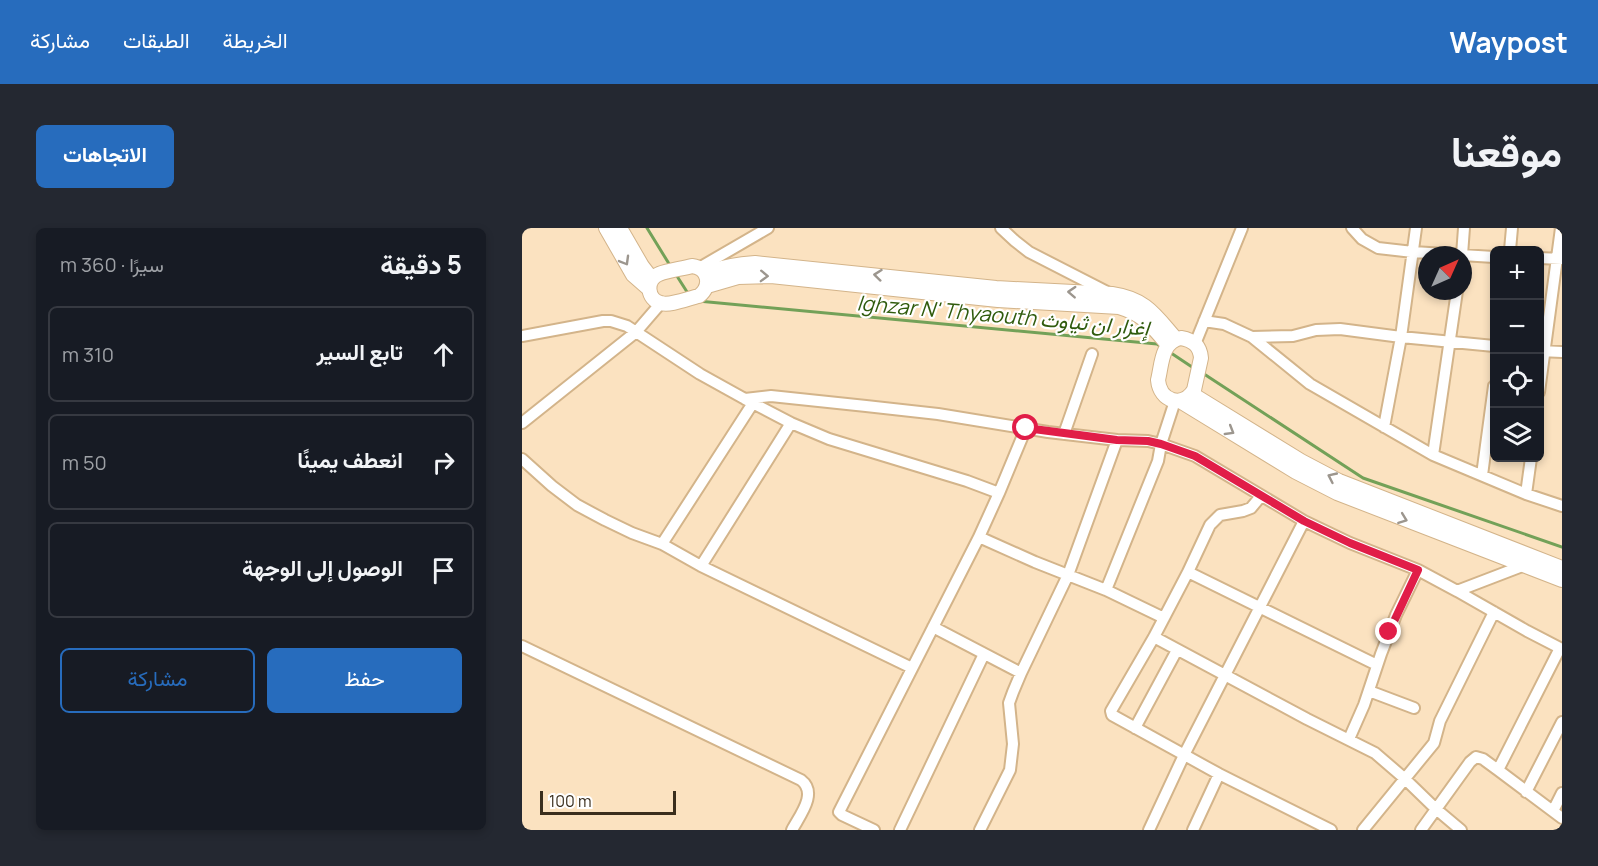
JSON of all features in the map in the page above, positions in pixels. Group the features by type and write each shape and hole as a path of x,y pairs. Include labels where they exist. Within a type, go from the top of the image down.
{"street":[{"path":"606,228 633,274 653,281 771,276 998,300 1119,307 1147,321 1172,342"},
{"path":"620,228 653,281 654,300 664,303"},
{"path":"522,423 636,332 664,303 767,228"},
{"path":"1001,228 1029,252 1112,294"},
{"path":"1195,344 1242,228"},
{"path":"1352,228 1371,246 1418,252"},
{"path":"1384,427 1401,337 1416,228"},
{"path":"1463,246 1464,228"},
{"path":"1510,246 1512,228"},
{"path":"1544,341 1560,259 1561,228"},
{"path":"1472,256 1490,257"},
{"path":"1544,258 1560,259"},
{"path":"700,278 721,267 755,262 996,288 1112,294 1142,303 1154,313 1172,342"},
{"path":"1433,455 1456,300"},
{"path":"522,336 603,321 621,324 700,374 791,423 829,439 999,493"},
{"path":"1204,321 1224,324 1252,337 1310,384 1433,455 1562,507"},
{"path":"1252,337 1293,336 1316,330 1340,329 1490,346"},
{"path":"1106,590 1158,461 1161,444 1182,398 1194,390 1201,358 1195,344 1186,339 1172,342 1165,349 1159,385 1166,397 1182,398 1339,481 1562,568"},
{"path":"1544,351 1562,352"},
{"path":"1064,434 1092,354"},
{"path":"662,544 749,401 771,396 938,414 1064,434 1161,444 1195,456 1304,521 1359,547 1418,570 1561,648 1498,770"},
{"path":"1182,398 1316,483 1356,501 1562,580"},
{"path":"1482,475 1491,408"},
{"path":"701,566 791,423"},
{"path":"874,830 839,812 979,537 1026,428"},
{"path":"980,830 1010,770 1013,744 1010,703 1021,673 1068,575 1117,440"},
{"path":"522,459 577,505 632,533 662,544 701,566 912,668"},
{"path":"1526,494 1530,462"},
{"path":"1261,496 1251,508 1220,515 1207,529 1188,573 1111,711 1114,717 1219,774 1331,830"},
{"path":"1149,830 1224,675 1304,521"},
{"path":"979,537 1106,590 1164,618"},
{"path":"1457,591 1525,565"},
{"path":"1349,739 1396,615 1418,570"},
{"path":"1188,573 1377,665"},
{"path":"1363,830 1434,743 1440,721 1494,612"},
{"path":"933,627 1021,673"},
{"path":"1154,637 1375,753 1461,830"},
{"path":"522,646 807,784 810,790 808,798 792,830"},
{"path":"1135,728 1177,650"},
{"path":"900,830 984,654"},
{"path":"1369,691 1414,708"},
{"path":"1526,792 1562,722"},
{"path":"1421,830 1474,758 1483,759 1562,818"},
{"path":"1193,830 1219,774"},
{"path":"1552,811 1562,793"}],"waterway":[{"name":"Ighzar N' Thyaouth إغزار ان ثياوث","path":"647,228 671,267"},
{"name":"Ighzar N' Thyaouth إغزار ان ثياوث","path":"675,273 689,295"},
{"name":"Ighzar N' Thyaouth إغزار ان ثياوث","path":"698,301 1157,344 1163,348"},
{"name":"Ighzar N' Thyaouth إغزار ان ثياوث","path":"1168,351 1195,369"},
{"name":"Ighzar N' Thyaouth إغزار ان ثياوث","path":"1201,372 1363,478 1562,547"}],"route":[{"path":"1026,428 1117,440 1148,441 1182,450 1304,521 1350,543 1418,570 1389,632"}]}
